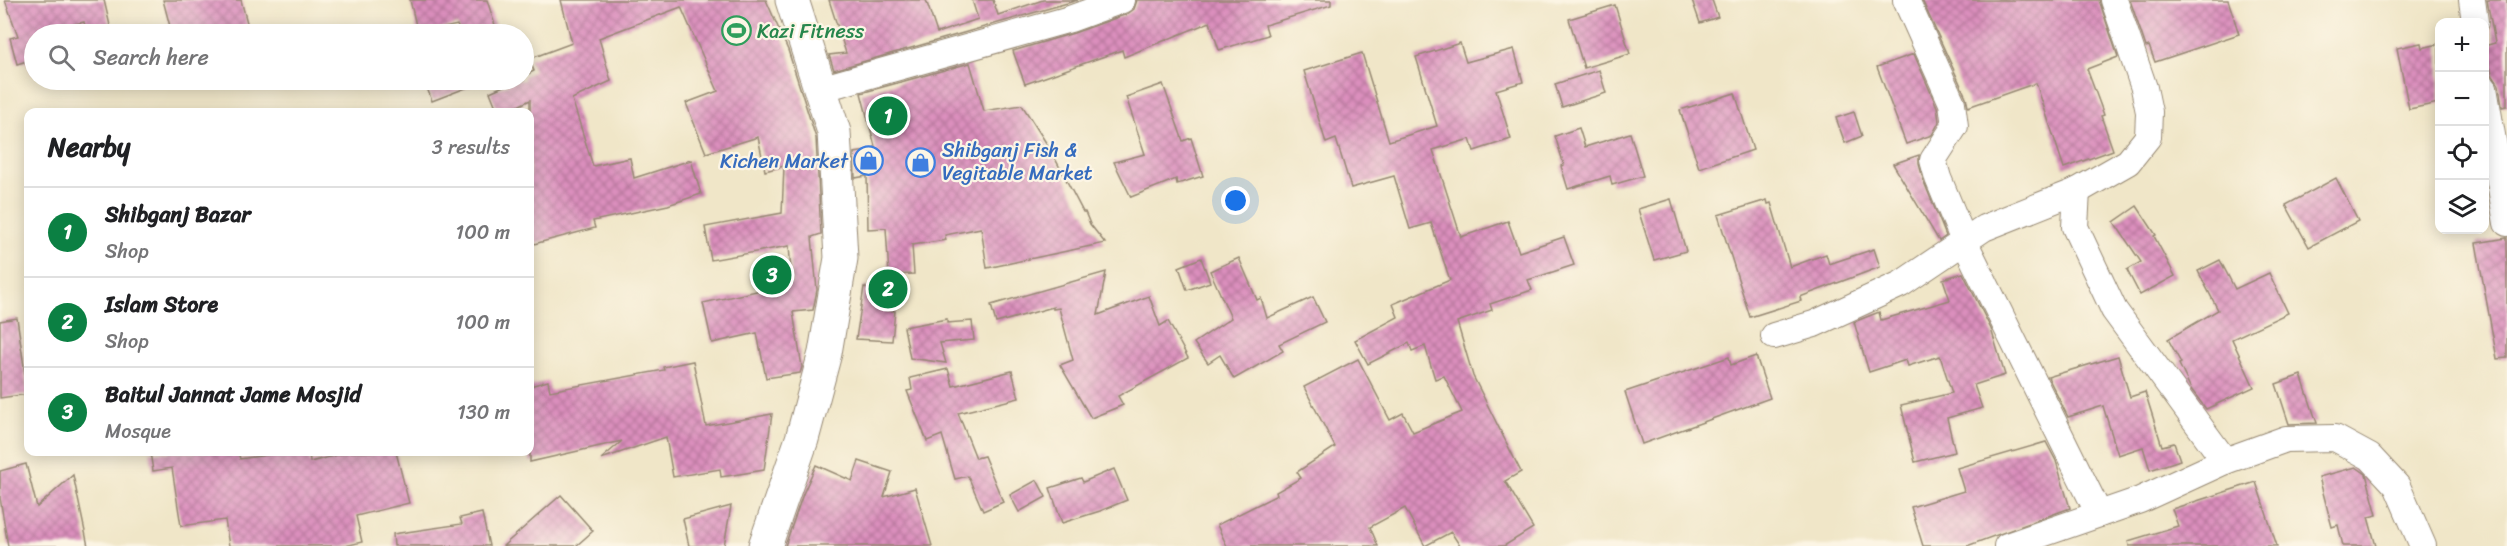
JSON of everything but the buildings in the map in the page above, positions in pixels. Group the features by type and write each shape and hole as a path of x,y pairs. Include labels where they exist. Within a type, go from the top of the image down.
{"highway":[{"path":"765,546 801,439 825,353 841,258 834,132 792,0"}],"street":[{"path":"820,89 1070,19 1122,0"},
{"path":"1906,0 1952,104 1955,126 1933,160 1938,178 1964,242 2099,514"},
{"path":"1774,336 1814,324 1901,284 1984,228 2077,191 2128,162 2148,137 2149,112 2144,88 2114,0"},
{"path":"2472,0 2474,18"},
{"path":"2489,117 2507,223"},
{"path":"2077,191 2074,227 2114,310 2225,461"},
{"path":"2007,546 2140,500 2225,461 2286,439 2335,438 2370,457 2397,486 2423,546"}],"place":[{"name":"Kazi Fitness","path":"736,31"},
{"name":"Shibganj Bazar","path":"888,116"},
{"name":"Kichen Market","path":"869,161"},
{"name":"Shibganj Fish & Vegitable Market","path":"921,162"},
{"name":"Baitul Jannat Jame Mosjid","path":"772,275"},
{"name":"Islam Store","path":"888,289"}]}
